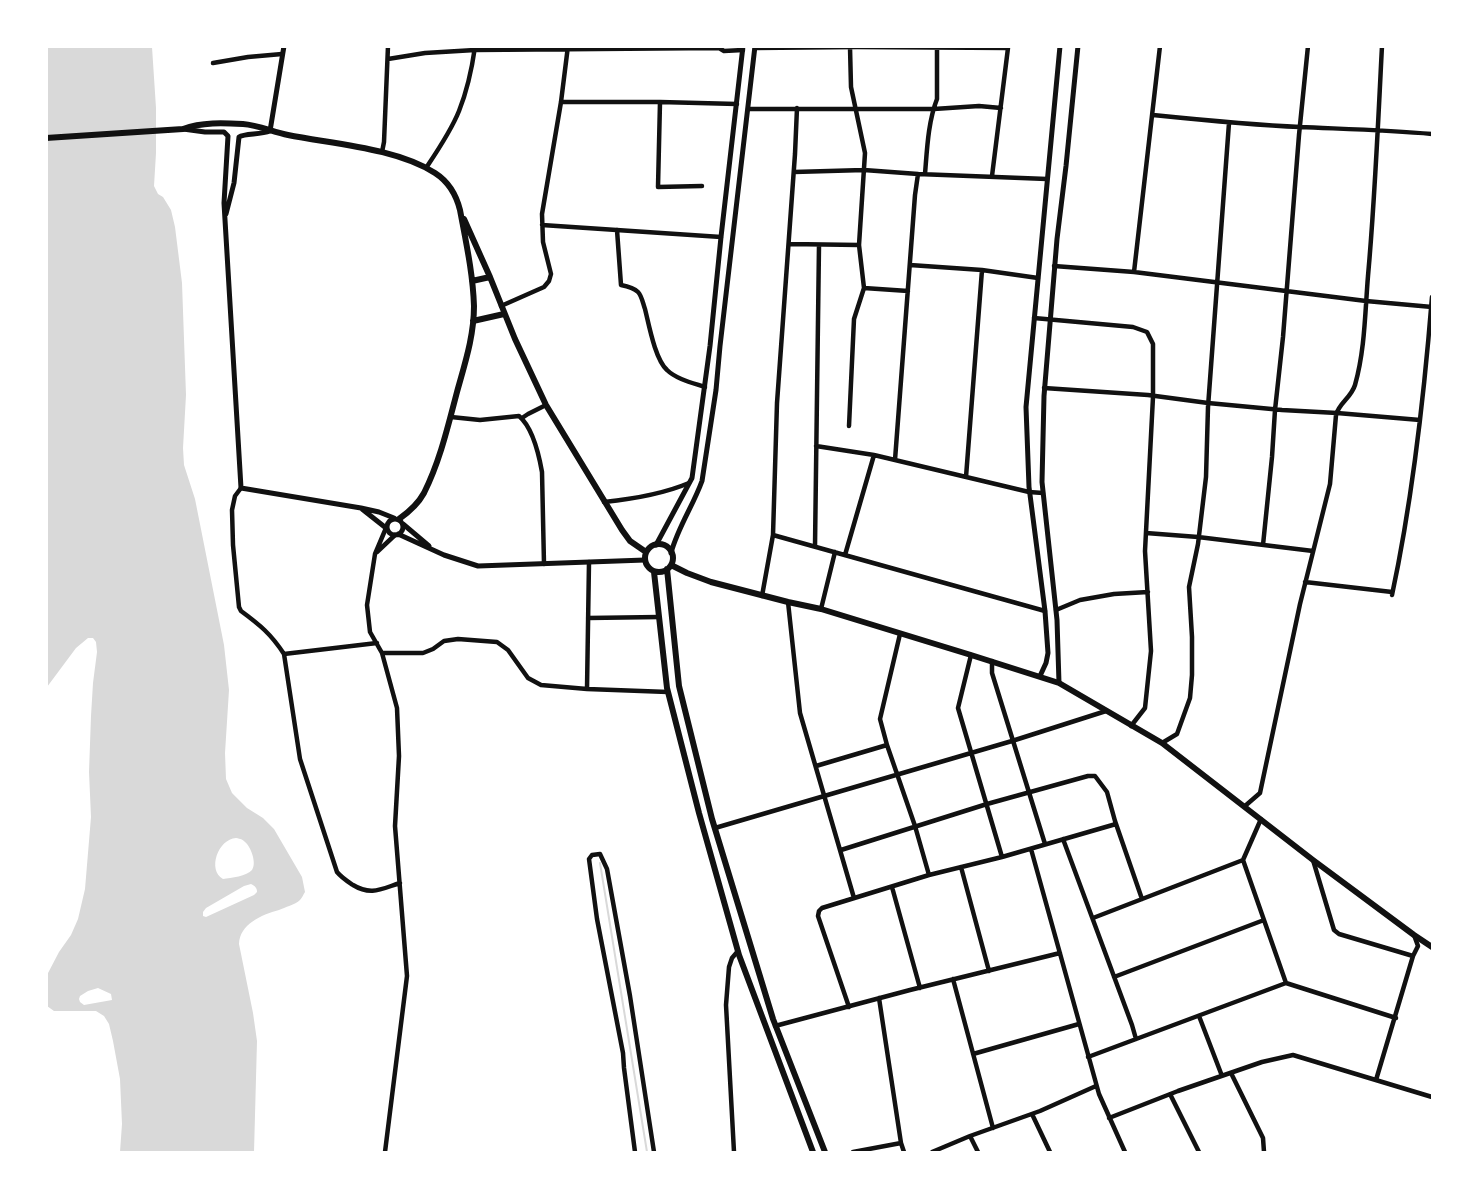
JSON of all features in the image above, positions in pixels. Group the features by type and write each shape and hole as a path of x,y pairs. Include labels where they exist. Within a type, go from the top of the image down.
{"main road":[{"path":"46,138 183,129 204,124 256,126 270,131 400,157 426,168 452,189 458,200 472,281 473,321 470,345 439,456 424,493 398,521"},
{"path":"460,210 546,405 626,536 646,552"},
{"path":"472,281 490,277"},
{"path":"473,321 504,314"},
{"path":"669,567 661,572 654,572 648,567 645,560 648,549 656,545 665,546 671,553 669,567 679,686 715,828 775,1026 825,1152"},
{"path":"669,567 762,596 821,609 1059,683 1162,743 1313,860 1432,947"},
{"path":"654,572 668,692 728,917 738,951 813,1152"},
{"path":"728,917 741,913"}],"street":[{"path":"224,219 234,183 239,137 270,131 284,46"},
{"path":"382,152 388,46"},
{"path":"1040,676 1048,653 1045,611 1029,492 1026,407 1060,46"},
{"path":"1059,683 1056,610 1042,483 1044,388 1054,266 1078,46"},
{"path":"1134,272 1160,46"},
{"path":"1263,545 1284,337 1308,46"},
{"path":"1245,806 1260,793 1305,582 1329,484 1336,412 1351,395 1355,386 1363,344 1382,46"},
{"path":"501,306 541,288 549,281 551,274 543,242 542,225 568,47"},
{"path":"388,59 475,48 719,47 724,51 743,48 705,387 692,478 656,545"},
{"path":"671,553 675,538 702,481 716,390 755,47 1008,47 992,176"},
{"path":"849,426 854,319 864,288 859,245 865,153 851,87 850,47"},
{"path":"426,168 458,114 464,99 475,48"},
{"path":"925,174 929,136 937,99 937,48"},
{"path":"213,63 282,54"},
{"path":"561,102 736,104"},
{"path":"660,102 658,187 702,186"},
{"path":"748,109 934,109 980,106 1001,108"},
{"path":"762,596 774,535 777,403 797,108"},
{"path":"1153,115 1229,123 1432,134"},
{"path":"1162,743 1177,734 1190,698 1192,637 1189,587 1206,477 1208,403 1229,123"},
{"path":"183,129 222,132 227,134 228,138 224,219 241,488 235,496 231,510 239,608 265,629 284,654 300,759 337,872 341,877 367,891 400,883"},
{"path":"794,172 864,170 1047,179"},
{"path":"896,460 918,174"},
{"path":"542,225 721,237"},
{"path":"617,230 621,285 638,292 661,362 666,370 675,376 705,387"},
{"path":"789,244 859,245"},
{"path":"815,546 819,245"},
{"path":"910,265 982,270 1038,278"},
{"path":"1054,266 1134,272 1432,307"},
{"path":"966,477 982,270"},
{"path":"864,288 908,291"},
{"path":"1305,582 1380,590 1392,594 1407,515 1420,420 1432,297"},
{"path":"1034,318 1133,327 1147,332 1153,344 1153,396 1145,551 1151,651 1145,708 1131,726"},
{"path":"1044,388 1153,396 1275,410 1336,412 1420,420"},
{"path":"522,418 546,405"},
{"path":"451,417 480,420 519,416 522,418 529,430 542,472 544,564"},
{"path":"816,446 874,455 1029,492 1043,493"},
{"path":"845,555 874,455"},
{"path":"604,502 675,489 689,483"},
{"path":"241,488 386,514 435,550"},
{"path":"361,508 389,532 452,558 478,566 645,560"},
{"path":"385,1152 407,976 395,826 399,756 397,708 382,653 370,632 367,605 375,554 388,521 398,521"},
{"path":"375,554 402,531 398,521"},
{"path":"1146,533 1313,551"},
{"path":"774,535 1045,611"},
{"path":"821,609 835,552"},
{"path":"587,688 589,562"},
{"path":"1056,610 1080,600 1114,594 1148,592"},
{"path":"788,602 800,713 854,898"},
{"path":"588,618 659,617"},
{"path":"900,634 880,719 929,875"},
{"path":"382,653 423,653 444,641 458,639 497,642 508,650 528,678 541,685 668,692"},
{"path":"284,654 376,643"},
{"path":"971,655 958,708 1002,857"},
{"path":"992,661 992,673 1045,844"},
{"path":"715,828 1106,711"},
{"path":"816,766 888,745"},
{"path":"841,849 987,804 1095,776 1107,792 1142,899"},
{"path":"1261,819 1244,860 1286,983"},
{"path":"849,1007 818,916 822,908 929,875 1002,857 1116,824"},
{"path":"1063,839 1136,1039"},
{"path":"1031,849 1096,1086 1125,1152"},
{"path":"635,1152 623,1053 597,919 589,859 592,855 600,854 607,869 630,996 654,1152"},
{"path":"1092,918 1244,860"},
{"path":"1313,860 1335,930 1340,934 1413,956"},
{"path":"961,867 989,970"},
{"path":"892,887 920,988"},
{"path":"1114,977 1264,920"},
{"path":"1376,1080 1418,946 1414,936"},
{"path":"734,1152 726,1005 729,968 732,958 738,951"},
{"path":"775,1026 1060,953"},
{"path":"953,979 993,1128"},
{"path":"1088,1057 1286,983 1396,1018"},
{"path":"879,998 904,1152"},
{"path":"1199,1016 1222,1076"},
{"path":"973,1054 1079,1024"},
{"path":"1109,1118 1262,1062 1293,1055 1432,1097"},
{"path":"1231,1073 1263,1138 1264,1152"},
{"path":"932,1152 1032,1114 1096,1086"},
{"path":"1170,1094 1199,1152"},
{"path":"1032,1114 1050,1152"},
{"path":"970,1136 978,1152"},
{"path":"853,1152 901,1143"}],"shaded area":[{"path":"47,47 152,47 156,108 154,186 171,210 182,283 186,395 184,465 195,499 224,645 229,690 225,753 226,779 232,793 274,829 302,877 305,892 295,903 253,921 240,937 239,944 257,1041 254,1152 120,1152 122,1124 120,1079 109,1024 104,1016 96,1011 54,1011 47,1006 47,975 71,935 78,919 85,889 91,817 89,772 91,716 97,652 93,638 88,638 76,648 47,687","holes":["236,838 247,844 253,855 253,867 246,874 223,879 218,875 215,862 224,844","251,884 256,887 257,892 206,917 203,916 206,908","98,988 111,994 112,1000 84,1005 79,999 88,991"]}],"waterway":[{"path":"600,863 647,1152"}]}
